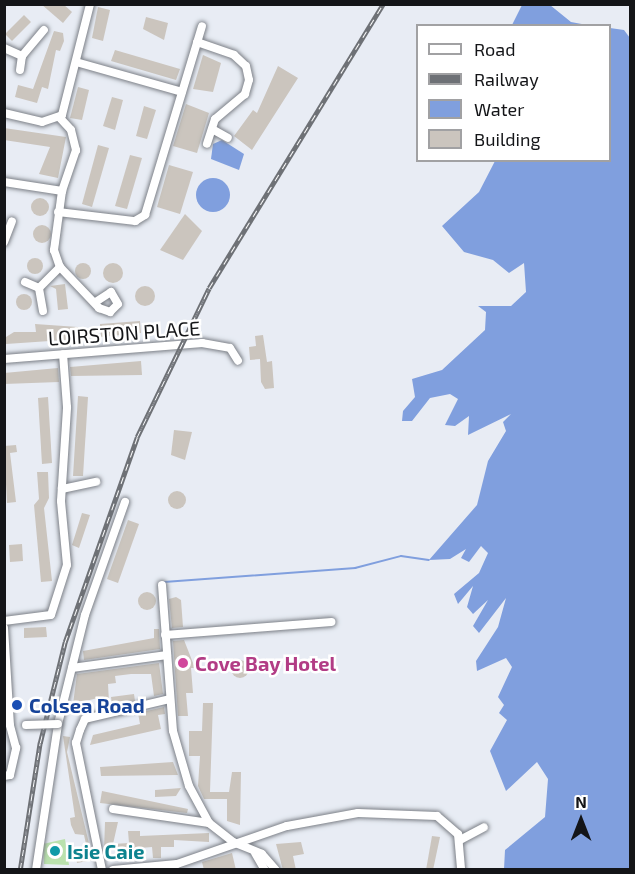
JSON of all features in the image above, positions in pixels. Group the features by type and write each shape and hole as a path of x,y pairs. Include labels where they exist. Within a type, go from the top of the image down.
{"street":[{"path":"60,118 90,4"},
{"path":"58,212 141,219 202,26"},
{"path":"21,70 22,56 44,30"},
{"path":"197,42 234,55 249,73 245,94 222,110 207,144"},
{"path":"4,48 22,56"},
{"path":"76,62 182,92"},
{"path":"4,113 42,122 60,118"},
{"path":"60,118 71,130 76,150 58,212 54,250 60,267 97,301"},
{"path":"212,129 228,138"},
{"path":"4,182 63,191"},
{"path":"4,242 9,242 12,221"},
{"path":"39,288 60,267"},
{"path":"25,282 39,288"},
{"path":"39,288 43,310"},
{"name":"LOIRSTON PLACE","path":"4,359 212,343 230,348 238,361"},
{"path":"4,621 55,610 67,565 62,489 67,408 63,354"},
{"path":"62,489 96,482"},
{"path":"39,868 58,724 72,668 125,502"},
{"path":"162,585 170,699 184,775 209,823 233,842 253,850 276,870"},
{"path":"165,635 331,622"},
{"path":"4,628 7,727 16,748 10,775 4,776"},
{"path":"72,668 167,655"},
{"path":"102,870 76,743 85,719 170,699"},
{"path":"7,727 58,724"},
{"path":"117,812 209,823"},
{"path":"113,870 177,864 233,842 358,813 437,816 460,840 461,870"},
{"path":"460,840 484,827"},
{"path":"253,850 265,870"}],"green space":[{"path":"65,839 69,865 44,864 43,844"}],"water":[{"path":"522,5 550,5 571,22 582,24 512,24"},
{"path":"611,28 624,30 630,38 630,869 504,869 505,850 545,817 548,779 537,762 506,791 490,751 507,720 499,713 504,705 498,697 512,667 506,658 477,671 476,661 498,627 506,598 479,633 473,626 488,600 473,614 467,607 473,586 458,604 454,594 479,573 488,553 481,546 469,562 461,558 466,549 450,559 429,560 477,505 488,461 506,431 503,422 511,414 468,435 469,416 455,426 445,425 458,399 450,394 430,398 412,421 402,421 403,411 415,397 412,379 442,370 485,330 486,312 478,306 511,306 526,292 524,263 509,273 493,260 464,252 442,226 479,192 494,162 611,162"},
{"path":"222,140 244,154 239,170 211,159 213,144"},
{"path":"213,178 225,183 230,195 225,207 213,212 201,207 196,195 201,183"}],"building":[{"path":"41,4 63,4 72,12 63,23"},
{"path":"98,7 110,10 103,41 92,38"},
{"path":"24,15 31,22 12,41 5,34"},
{"path":"146,17 168,23 164,40 143,29"},
{"path":"54,31 63,33 64,41 60,51 56,50 48,89 42,87 37,103 15,97 18,85 33,89"},
{"path":"115,50 180,69 176,80 111,61"},
{"path":"203,55 221,63 213,92 193,89"},
{"path":"278,66 298,78 252,150 234,136 253,110 257,113"},
{"path":"78,87 89,90 82,120 70,118"},
{"path":"112,97 123,100 115,130 103,126"},
{"path":"186,104 209,113 197,153 173,146"},
{"path":"144,106 156,110 147,139 136,136"},
{"path":"4,128 66,137 58,178 39,174 50,147 4,140"},
{"path":"98,145 109,148 92,207 82,204"},
{"path":"130,155 142,158 127,209 115,206"},
{"path":"169,165 193,172 180,214 157,207"},
{"path":"36,198 44,198 49,203 47,214 36,216 31,211 31,203"},
{"path":"185,214 202,231 183,260 160,250"},
{"path":"38,225 46,225 51,230 49,241 38,243 33,238 33,230"},
{"path":"32,258 38,258 43,266 41,272 32,274 27,269 27,263"},
{"path":"80,263 86,263 91,271 89,277 80,279 75,274 75,268"},
{"path":"113,263 120,266 123,273 120,280 113,283 106,280 103,273 106,266"},
{"path":"65,284 68,309 58,310 56,289 50,286"},
{"path":"141,286 149,286 155,292 155,300 149,306 141,306 135,300 135,292"},
{"path":"21,294 27,294 32,302 30,308 21,310 16,305 16,299"},
{"path":"140,321 141,333 101,337 100,324"},
{"path":"35,324 78,327 79,339 6,344 6,337 14,332 36,332"},
{"path":"263,335 267,362 272,361 274,388 265,389 261,382 260,359 250,360 249,347 256,346 255,336"},
{"path":"141,361 142,375 71,376 70,367"},
{"path":"58,368 59,382 4,384 4,373"},
{"path":"78,396 88,397 83,476 73,476"},
{"path":"48,397 52,463 42,464 38,398"},
{"path":"174,430 192,432 185,460 171,455"},
{"path":"16,445 17,452 10,453 16,502 7,503 4,446"},
{"path":"37,472 48,472 49,498 44,508 52,581 41,582 34,505 39,499"},
{"path":"177,491 183,494 186,500 183,506 177,509 171,506 168,500 171,494"},
{"path":"82,513 90,515 79,548 72,545"},
{"path":"128,520 139,524 118,583 107,579"},
{"path":"22,544 23,561 10,562 9,545"},
{"path":"147,592 153,595 156,601 153,607 147,610 141,607 138,601 141,595"},
{"path":"176,597 181,600 183,627 172,628 169,599"},
{"path":"46,627 47,637 24,638 24,628"},
{"path":"154,629 159,629 160,649 84,660 83,651 154,638"},
{"name":"Cove Bay Hotel","path":"184,640 195,668 191,668 193,693 186,693 188,716 178,716 173,641"},
{"path":"240,660 246,663 249,669 246,675 240,678 234,675 231,669 234,663"},
{"path":"159,663 163,694 154,696 151,674 131,674 115,676 116,683 108,684 109,702 102,702 102,697 73,704 77,674"},
{"path":"134,694 135,701 112,705 111,697"},
{"path":"203,703 213,703 210,792 229,792 232,772 241,772 240,825 227,821 227,799 204,799 198,786 200,756 189,756 189,731 202,731"},
{"path":"164,707 165,714 158,715 161,729 90,745 93,735 140,724 138,713"},
{"path":"63,736 70,737 67,752 93,860 77,863 76,856 88,853 84,835 75,834 71,825 70,818 75,817"},
{"path":"173,762 178,775 101,776 100,767"},
{"path":"181,788 176,796 155,797 155,790"},
{"path":"102,791 188,809 187,813 100,803"},
{"path":"105,822 118,822 113,844 129,843 128,831 140,831 140,836 209,833 209,842 174,840 174,847 161,847 161,858 153,858 152,847 140,848 140,859 132,859 131,850 104,850"},
{"path":"432,836 440,837 433,870 426,870"},
{"path":"301,842 304,854 293,856 296,870 283,870 276,844"},
{"path":"232,853 236,870 204,870 202,862"}],"waterway":[{"path":"164,582 355,568 401,556 429,560"}],"railway":[{"path":"20,870 40,743 65,642 137,437 209,288 383,4"}],"place":[{"name":"Cove Bay Hotel","path":"183,663"},
{"name":"Colsea Road","path":"17,705"},
{"name":"Isie Caie","path":"55,851"}]}
